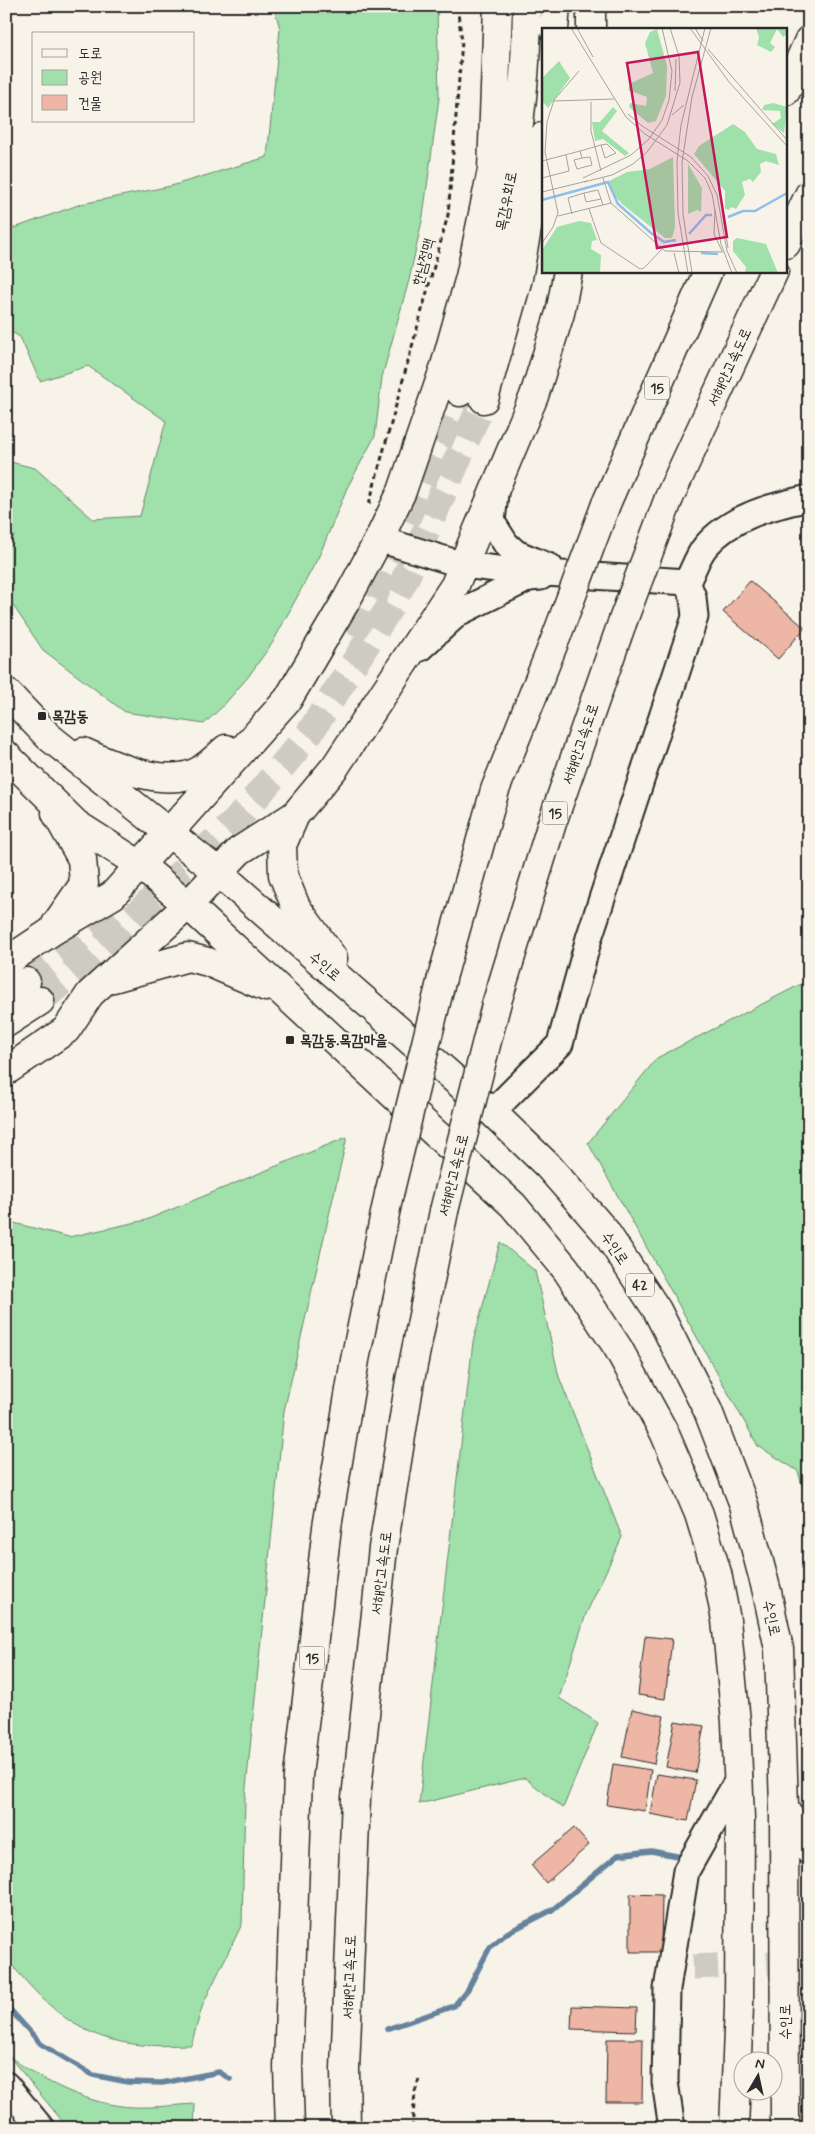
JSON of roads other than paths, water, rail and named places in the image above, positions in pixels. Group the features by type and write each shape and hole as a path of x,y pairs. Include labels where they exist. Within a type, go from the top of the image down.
{"main road":[{"path":"6,962 51,932 113,895 288,699 347,599 379,539 408,473 445,366 470,278 492,170 498,6"},
{"name":"목감우회로","path":"527,6 527,57 514,161 492,272 472,396 518,278 542,147"},
{"path":"554,28 556,6"},
{"path":"591,28 592,6"},
{"path":"788,87 809,40"},
{"path":"788,240 806,203"},
{"path":"364,1000 296,907 283,875 282,845 295,815 335,767 455,584 534,396 560,313 568,272"},
{"name":"15","path":"290,2128 288,2067 298,1776 327,1527 354,1360 390,1194 442,978 495,790 606,504 708,272"},
{"name":"서해안고속도로","path":"346,2128 345,2069 357,1788 383,1548 410,1380 444,1211 496,1005 552,823 622,623 668,498 774,272"},
{"name":"수인로","path":"6,692 50,737 218,872 492,1112 548,1166 605,1231 657,1310 708,1410 744,1505 767,1592 779,1649 784,1807 785,2128"},
{"path":"50,737 121,769 168,779 198,771 288,699"},
{"path":"6,754 76,824 140,865 188,905 513,1205 566,1268 618,1348 668,1442 700,1514 717,1573 726,1620 730,1657 736,1722 740,1819 739,2007 734,2128"},
{"path":"42,790 82,859 84,884 51,932"},
{"path":"6,1071 66,1030 90,994 188,905 239,851 295,815"},
{"path":"107,980 188,957 208,962 285,995"},
{"path":"6,1023 24,993"}],"street":[{"path":"496,484 492,522 506,544 516,552 566,575"},
{"path":"492,1112 560,1044 589,938 695,617 693,597 688,582 705,548 730,525 769,507 809,498"},
{"path":"379,539 462,565 566,575 688,582"},
{"path":"404,664 458,613 530,578 566,575"},
{"path":"672,2128 665,2082 667,1989 682,1966 686,1871 738,1778"},
{"path":"784,1807 804,1831 807,1841"},
{"path":"6,2085 41,2128"}],"waterway":[{"path":"387,2029 454,2006 468,1989 490,1947 507,1933 552,1910 618,1855 651,1851 682,1857"},
{"path":"6,2005 41,2044 93,2075 128,2082 162,2083 219,2072 230,2079"}],"tunnel":[{"path":"351,634 373,598 460,392"},
{"path":"40,1001 115,935 237,820 309,734 388,610 405,579 484,399"},
{"path":"26,982 117,909"},
{"path":"693,1967 809,1961"}],"place":[{"name":"목감동","path":"42,716"},
{"name":"목감동.목감마을","path":"290,1040"}]}
